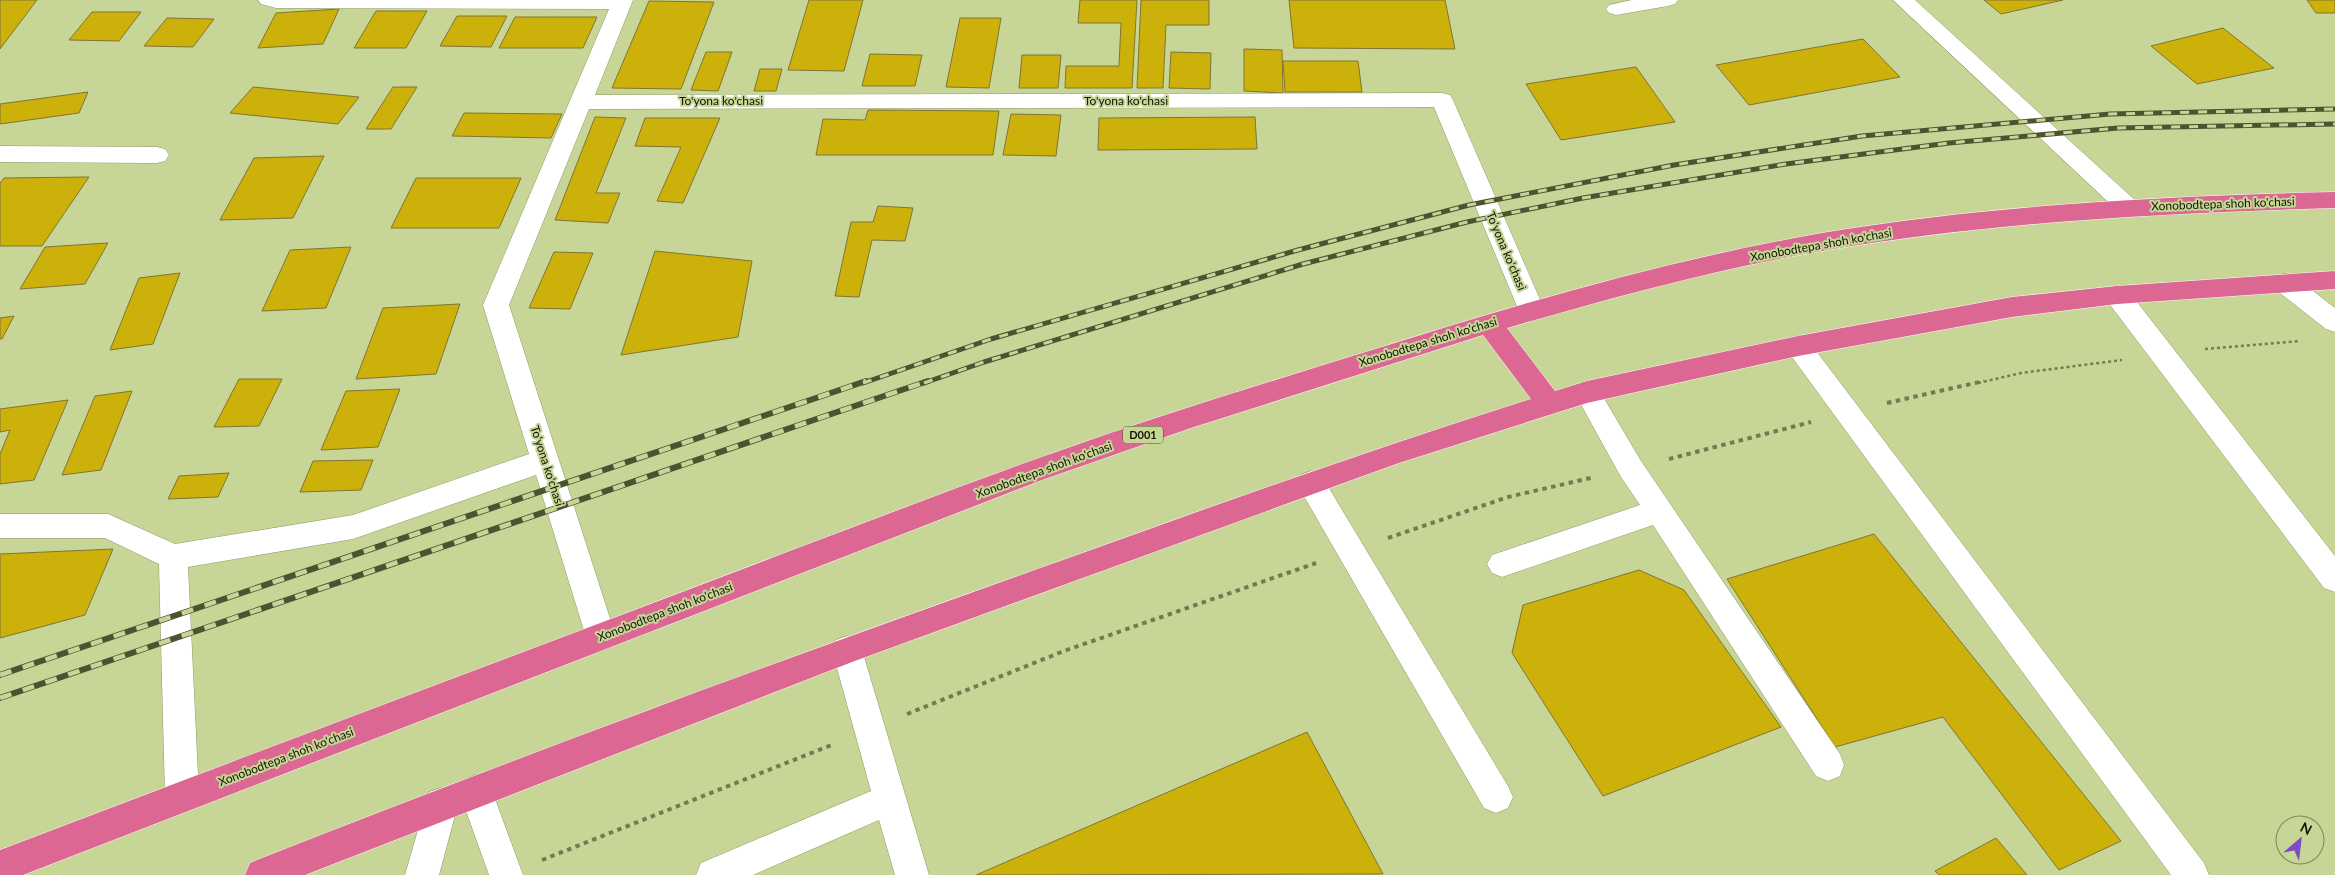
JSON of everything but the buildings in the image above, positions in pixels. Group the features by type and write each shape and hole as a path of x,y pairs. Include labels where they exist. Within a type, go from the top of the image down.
{"highway":[{"name":"Xonobodtepa shoh ko'chasi","path":"0,867 1037,470 1270,392 1488,323 1689,270 1823,243 1972,222 2129,208 2335,200"},
{"path":"262,875 441,804 847,650 1311,483 1587,392 1798,346 2012,307 2117,295 2335,280"},
{"path":"1488,323 1549,403"}],"street":[{"path":"268,0 276,2 622,2"},
{"path":"1616,10 1668,0"},
{"path":"1903,0 2129,208"},
{"name":"To'yona ko'chasi","path":"601,636 496,305 622,2"},
{"name":"To'yona ko'chasi","path":"581,102 1442,100 1532,311"},
{"path":"0,154 157,154"},
{"path":"2285,283 2335,322"},
{"path":"2117,295 2335,579"},
{"path":"1798,346 1846,413 2192,875"},
{"path":"1587,392 1631,469 1828,765"},
{"path":"0,526 108,526 173,557 353,527 545,460"},
{"path":"1311,483 1496,797"},
{"path":"1502,564 1659,511"},
{"path":"173,557 182,796"},
{"path":"847,650 912,875"},
{"path":"476,791 506,875"},
{"path":"713,875 890,799"},
{"path":"422,875 441,804"}],"path":[{"path":"506,875 1064,651 1351,550 1508,498 1631,469 1846,413 2021,373 2213,348 2307,340"}],"railway":[{"path":"863,383 991,339 1298,250 1469,205 1674,165 1862,136 2110,114 2335,109"},
{"path":"924,383 984,362 1303,264 1467,222 1583,198 1786,164 1949,143 2118,128 2335,124"},
{"path":"0,675 866,381"},
{"path":"0,698 928,381"}]}
